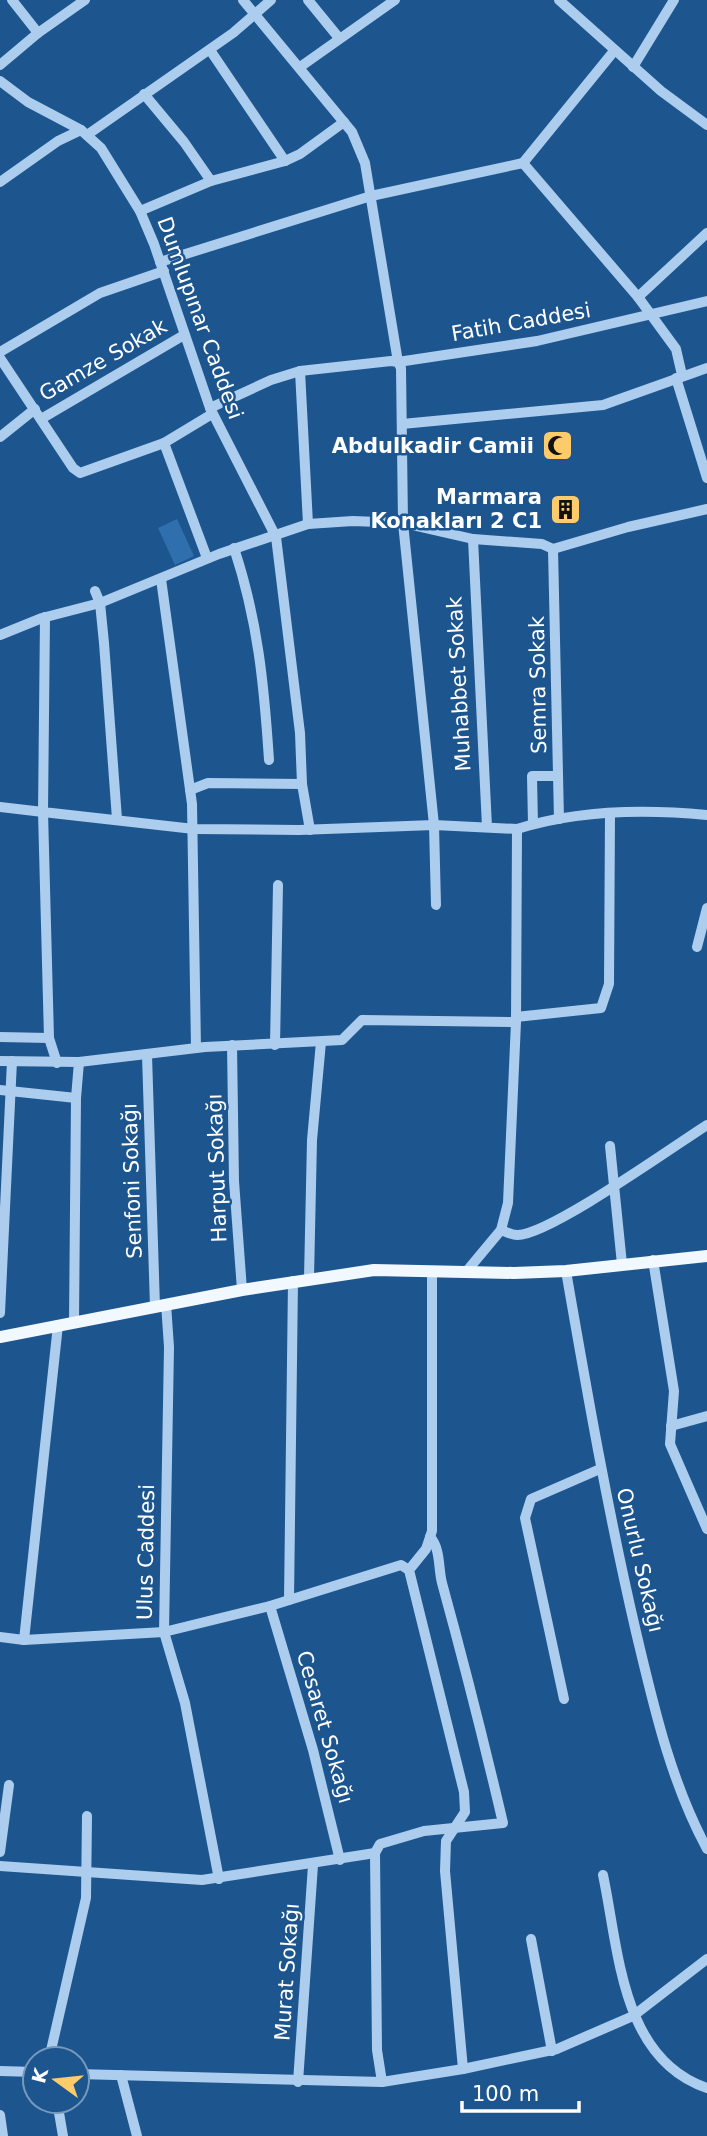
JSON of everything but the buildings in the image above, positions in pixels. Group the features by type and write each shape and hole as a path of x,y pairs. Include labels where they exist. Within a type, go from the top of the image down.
{"main road":[{"path":"0,1337 242,1290 374,1270 566,1271 707,1256"}],"street":[{"path":"12,0 38,33"},
{"path":"0,65 38,33 85,0"},
{"path":"243,0 352,132 365,163 401,368 403,523 434,825 436,905"},
{"path":"0,182 58,141 84,132 144,94 209,50 271,0"},
{"path":"308,0 339,38"},
{"path":"300,67 395,0"},
{"path":"559,0 614,51 707,125"},
{"path":"633,67 674,0"},
{"path":"209,50 285,161"},
{"path":"0,352 100,293 162,266 371,196 523,163 614,51"},
{"name":"Dumlupınar Caddesi","path":"0,81 27,102 84,132 101,148 140,211 162,266 211,411 276,537"},
{"path":"144,94 184,142 211,181"},
{"path":"140,211 211,181 300,155 344,122"},
{"path":"523,163 638,297 676,349 679,376 707,478"},
{"path":"638,297 707,233"},
{"name":"Fatih Caddesi","path":"41,419 80,473 164,443 211,411 271,380 300,371 398,362 537,341 707,300"},
{"name":"Gamze Sokak","path":"41,419 184,335"},
{"path":"0,358 41,419"},
{"path":"402,425 603,405 707,368"},
{"path":"300,371 308,524"},
{"path":"0,437 34,409"},
{"path":"164,443 207,558"},
{"path":"0,635 45,617 100,603 207,558 276,537 308,524 353,521 403,523 473,539 542,544 553,550 628,527 707,509"},
{"path":"276,537 300,733 302,784 310,830"},
{"name":"Muhabbet Sokak","path":"473,539 487,827"},
{"path":"234,548 251,601 263,673 269,760"},
{"name":"Semra Sokak","path":"553,550 559,819"},
{"path":"161,579 194,829 196,1048"},
{"path":"95,591 100,603 117,819"},
{"path":"45,617 43,812 49,1038 57,1063"},
{"path":"533,824 532,776 558,776"},
{"path":"190,790 208,783 302,784"},
{"path":"0,807 194,829 310,830 434,825 517,829 559,819 646,811 707,815"},
{"path":"0,1061 79,1062 232,1045 321,1042 342,1040 362,1020 516,1019 601,1008 609,984 610,814"},
{"path":"466,1272 490,1247 501,1230 508,1203 516,1019 517,829"},
{"path":"275,1045 278,885"},
{"path":"696,947 707,908"},
{"path":"0,1037 49,1038"},
{"path":"309,1278 312,1140 321,1042"},
{"name":"Harput Sokağı","path":"232,1045 234,1181 242,1290"},
{"name":"Senfoni Sokağı","path":"147,1055 160,1306"},
{"path":"0,1313 5,1092 12,1061"},
{"path":"74,1322 76,1098 79,1062"},
{"path":"5,1092 76,1098"},
{"path":"501,1230 517,1235 536,1230 613,1186 707,1125"},
{"path":"610,1146 622,1264"},
{"path":"653,1261 674,1391 670,1444 707,1529"},
{"path":"409,1570 426,1549 430,1538 432,1271"},
{"name":"Onurlu Sokağı","path":"566,1271 600,1469 668,1759 686,1811 707,1849"},
{"path":"289,1600 293,1281"},
{"name":"Ulus Caddesi","path":"160,1306 169,1348 164,1632 185,1703 219,1879"},
{"path":"23,1640 58,1325"},
{"path":"671,1426 707,1416"},
{"path":"565,1699 525,1518 531,1499 600,1469"},
{"path":"382,2082 377,2050 375,1853 380,1844 424,1831 503,1823 478,1713 439,1573 437,1550 430,1538"},
{"path":"0,1637 23,1640 164,1632 270,1606 401,1565 409,1570 464,1793 465,1812 446,1841 445,1871 463,2069"},
{"name":"Cesaret Sokağı","path":"270,1606 313,1750 341,1860"},
{"path":"0,1852 9,1785"},
{"path":"52,2045 86,1898 87,1816"},
{"path":"0,1866 219,1879 375,1853"},
{"name":"Murat Sokağı","path":"298,2082 313,1865"},
{"path":"603,1875 633,2016 650,2046 679,2073 707,2088"},
{"path":"531,1940 552,2050"},
{"path":"91,2074 298,2082 382,2082 463,2069 552,2050 633,2016 707,1959"},
{"path":"0,2071 21,2072"},
{"path":"121,2075 137,2136"},
{"path":"0,2115 2,2136"},
{"path":"59,2115 63,2136"}],"shaded area":[{"path":"177,519 194,556 175,565 158,528"}],"place":[{"name":"Abdulkadir Camii","path":"557,446"},
{"name":"Marmara Konakları 2 C1","path":"565,509"}]}
